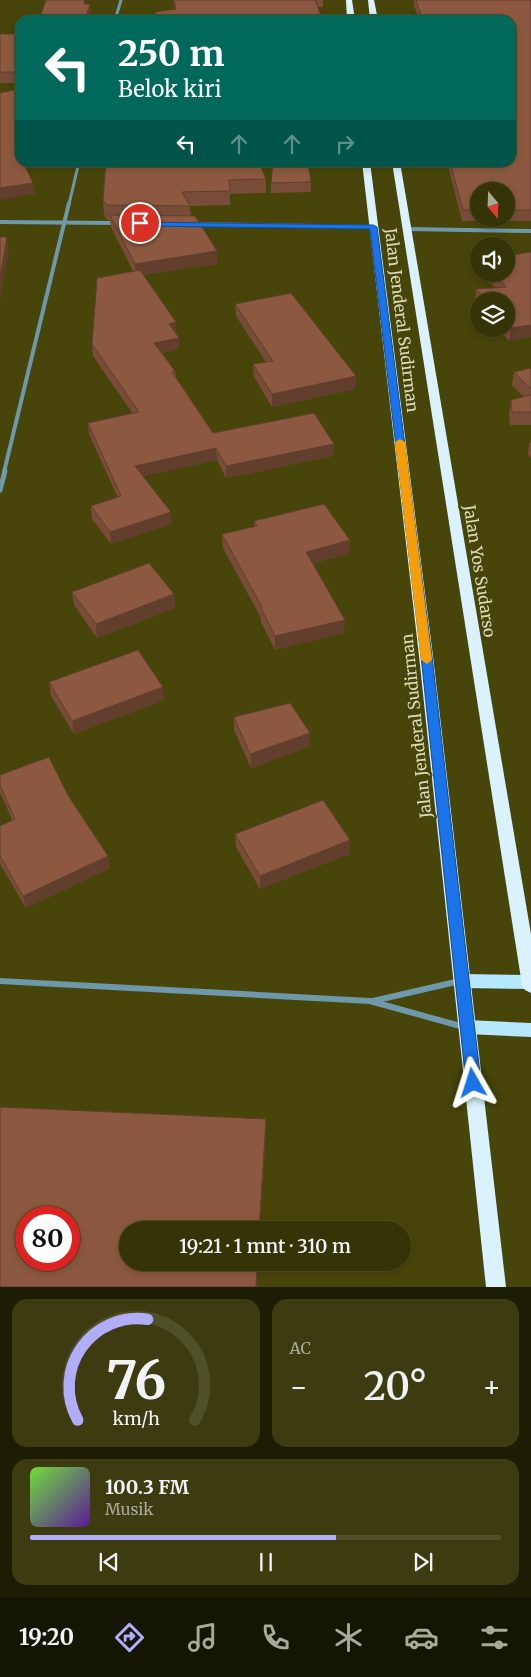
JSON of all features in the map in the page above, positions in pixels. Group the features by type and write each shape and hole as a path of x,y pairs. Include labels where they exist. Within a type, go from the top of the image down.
{"highway":[{"path":"349,0 350,15"},
{"path":"371,0 373,15"},
{"name":"Jalan Jenderal Sudirman","path":"367,167 426,656 496,1287"},
{"name":"Jalan Yos Sudarso","path":"397,167 531,983"}],"main road":[{"path":"462,981 531,983"},
{"path":"467,1028 531,1030"}],"street":[{"path":"116,15 121,0"},
{"path":"0,490 78,167"},
{"path":"0,222 123,223"},
{"path":"192,224 373,227"},
{"path":"406,229 531,230"},
{"path":"0,981 370,1001 467,1028"},
{"path":"370,1001 462,981"}],"building":[{"path":"46,0 85,0 84,4 90,4 87,15 41,15"},
{"path":"174,0 315,0 320,13 320,15 157,15 155,12 176,9"},
{"path":"416,0 531,0 531,210 515,210 515,182 470,182 470,210 463,210 451,167 516,167 516,15 421,15"},
{"path":"0,34 15,34 15,72 0,72"},
{"path":"15,90 15,167 25,167 33,183 0,188 0,93"},
{"path":"106,167 261,167 266,179 229,180 230,191 182,192 190,206 106,205 103,200"},
{"path":"273,167 309,167 311,182 271,183"},
{"path":"110,215 195,216 217,251 135,264"},
{"path":"0,237 7,237 0,278"},
{"path":"531,252 531,325 515,327 515,292 479,292 476,289 506,287 502,282 515,282 515,255"},
{"path":"140,270 176,322 169,324 179,338 154,343 175,371 172,372 213,433 314,413 334,444 226,466 216,448 135,466 171,512 110,532 91,506 121,496 88,423 139,412 92,344 97,278"},
{"path":"291,293 356,376 272,394 253,364 273,361 235,304"},
{"path":"531,368 531,389 514,372"},
{"path":"531,395 531,412 512,412 511,400"},
{"path":"324,504 350,540 306,552 345,620 275,636 262,607 222,534 257,526 254,521"},
{"path":"149,563 174,594 96,624 72,592"},
{"path":"138,650 163,687 72,721 49,682"},
{"path":"290,703 310,733 250,754 234,717"},
{"path":"49,757 69,797 108,856 23,896 0,856 0,826 15,819 0,785 0,775"},
{"path":"323,800 350,840 260,876 235,834"},
{"path":"0,1107 266,1119 260,1221 119,1221 119,1271 257,1271 256,1287 0,1287"}],"slow traffic":[{"path":"400,442 427,660"}],"route":[{"path":"140,223 373,227 426,656 473,1083"}]}
